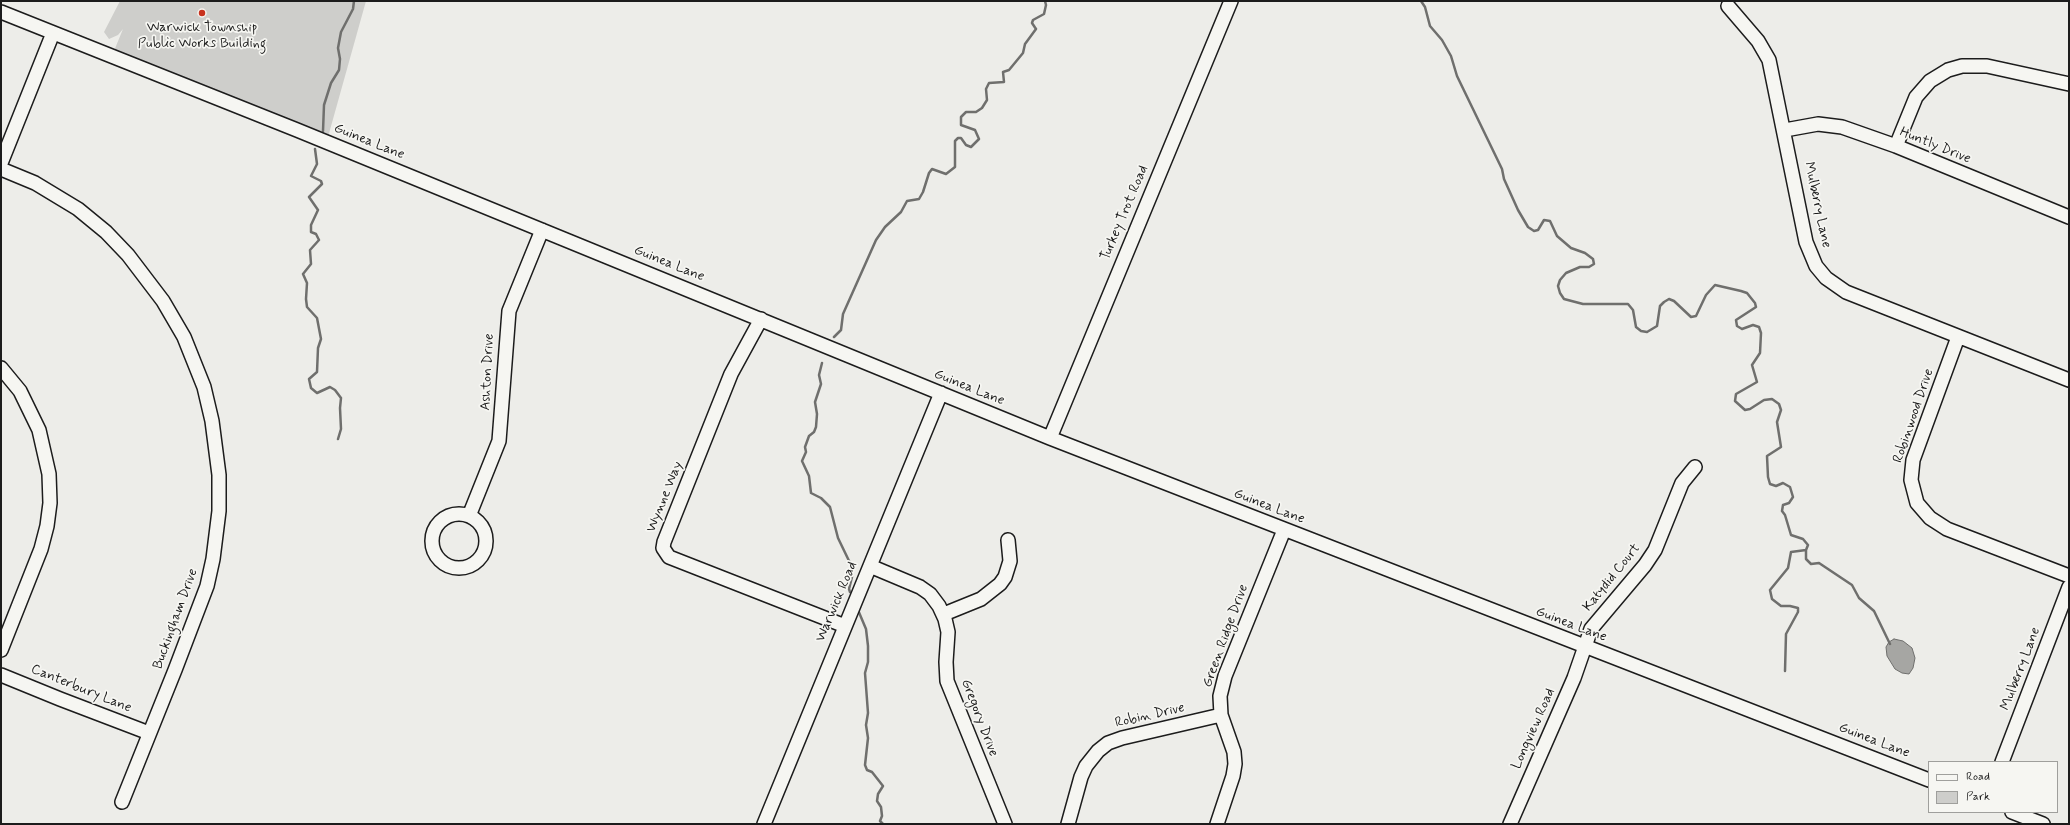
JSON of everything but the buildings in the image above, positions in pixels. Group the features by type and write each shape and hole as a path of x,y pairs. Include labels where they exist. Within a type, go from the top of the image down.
{"street":[{"name":"Turkey Trot Road","path":"1050,438 1231,1"},
{"name":"Mulberry Lane","path":"1728,6 1758,41 1769,60 1785,130 1806,242 1816,266 1826,278 1846,292 2069,380"},
{"name":"Guinea Lane","path":"1,12 542,230 1050,438 1928,780"},
{"path":"1,163 53,33"},
{"path":"1896,146 1916,97 1930,81 1948,70 1962,66 1986,66 2069,84"},
{"name":"Huntly Drive","path":"1785,130 1808,125 1832,125 1896,146 2069,217"},
{"name":"Buckingham Drive","path":"1,169 36,183 78,209 106,232 128,255 163,301 184,337 208,401 219,475 219,511 213,559 202,602 122,802"},
{"name":"Ashton Drive","path":"469,516 499,441 509,311 542,230"},
{"name":"Wynne Way","path":"761,319 731,374 664,542 663,548 669,557 845,626"},
{"name":"Robinwood Drive","path":"1958,337 1913,460 1911,480 1917,502 1930,518 1946,529 2069,576"},
{"path":"1,368 20,391 39,430 48,467 50,503 47,526 41,549 1,650"},
{"name":"Warwick Road","path":"764,824 941,394"},
{"name":"Katydid Court","path":"1585,647 1591,629 1597,620 1646,565 1655,550 1682,483 1695,467"},
{"path":"460,514 469,516 481,526 485,534 486,543 484,553 478,561 464,568 448,566 434,553 432,540 434,530 441,520 449,515 460,514"},
{"name":"Green Ridge Drive","path":"1217,824 1233,776 1235,764 1230,739 1221,715 1220,696 1225,676 1284,530"},
{"path":"944,614 981,599 1000,584 1005,577 1010,561 1008,540"},
{"name":"Gregory Drive","path":"870,566 920,587 930,594 944,614 948,632 946,662 947,681 1005,824"},
{"name":"Mulberry Lane","path":"2002,761 2069,587"},
{"name":"Longview Road","path":"1510,824 1563,703 1585,647"},
{"name":"Canterbury Lane","path":"1,675 60,700 149,733"},
{"name":"Robin Drive","path":"1068,824 1083,771 1092,757 1103,747 1122,738 1221,715"},
{"path":"2015,813 2043,824"}],"green space":[{"path":"120,1 366,1 328,137 114,51 123,29 118,35 109,39 104,32"}],"shaded area":[{"path":"1894,639 1903,641 1912,648 1915,658 1913,668 1909,674 1902,673 1895,669 1887,656 1886,647 1889,642"}],"waterway":[{"path":"323,131 324,105 331,83 339,70 340,59 338,48 341,32 353,9 354,1"},
{"path":"834,337 841,330 843,314 876,240 885,227 901,212 907,201 919,199 932,169 946,174 955,167 955,141 958,138 961,138 966,145 971,147 979,139 975,130 961,125 961,117 966,112 976,112 982,108 987,100 986,89 989,83 1004,82 1003,72 1009,70 1023,53 1025,44 1036,29 1032,23 1033,20 1044,14 1046,5 1045,1"},
{"path":"1421,1 1425,7 1430,26 1442,40 1451,56 1457,76 1502,169 1504,179 1518,210 1528,227 1534,231 1538,230 1544,220 1550,221 1557,236 1571,248 1585,253 1593,259 1594,264 1589,267 1580,267 1566,273 1560,280 1558,286 1564,299 1583,304 1628,304 1633,310 1636,327 1641,331 1647,332 1657,326 1660,306 1664,302 1669,299 1674,301 1691,317 1696,316 1706,295 1715,285 1747,293 1755,303 1756,307 1736,320 1737,326 1742,329 1753,325 1759,327 1761,333 1760,353 1752,365 1757,382 1736,394 1735,401 1745,410 1750,409 1764,400 1772,399 1779,404 1781,410 1777,422 1781,447 1767,456 1768,477 1770,484 1776,486 1783,483 1790,487 1793,497 1789,503 1783,505 1782,511 1785,515 1791,535 1803,539 1808,545 1806,550 1791,552 1788,568 1770,590 1772,599 1781,606 1798,608 1798,612 1786,634 1785,671"},
{"path":"315,149 317,164 311,176 321,181 322,184 309,197 318,210 311,225 311,232 316,234 319,240 310,250 311,264 303,274 307,283 307,307 317,318 321,339 318,348 317,372 309,379 311,388 317,393 330,387 335,390 341,398 341,429 338,439"},
{"path":"822,363 819,375 821,384 815,402 817,414 816,427 814,432 809,436 805,447 806,452 802,461 809,476 811,493 821,498 830,507 838,538 851,565 852,577 849,589 850,592"},
{"path":"1806,550 1806,559 1811,564 1819,563 1852,585 1859,598 1874,611 1890,644"},
{"path":"858,610 866,629 868,646 868,662 865,673 868,713 866,725 868,738 865,765 867,770 872,772 883,786 878,794 877,801 881,807 882,816 880,821 883,824"}],"place":[{"name":"Warwick Township Public Works Building","path":"202,13"}]}
